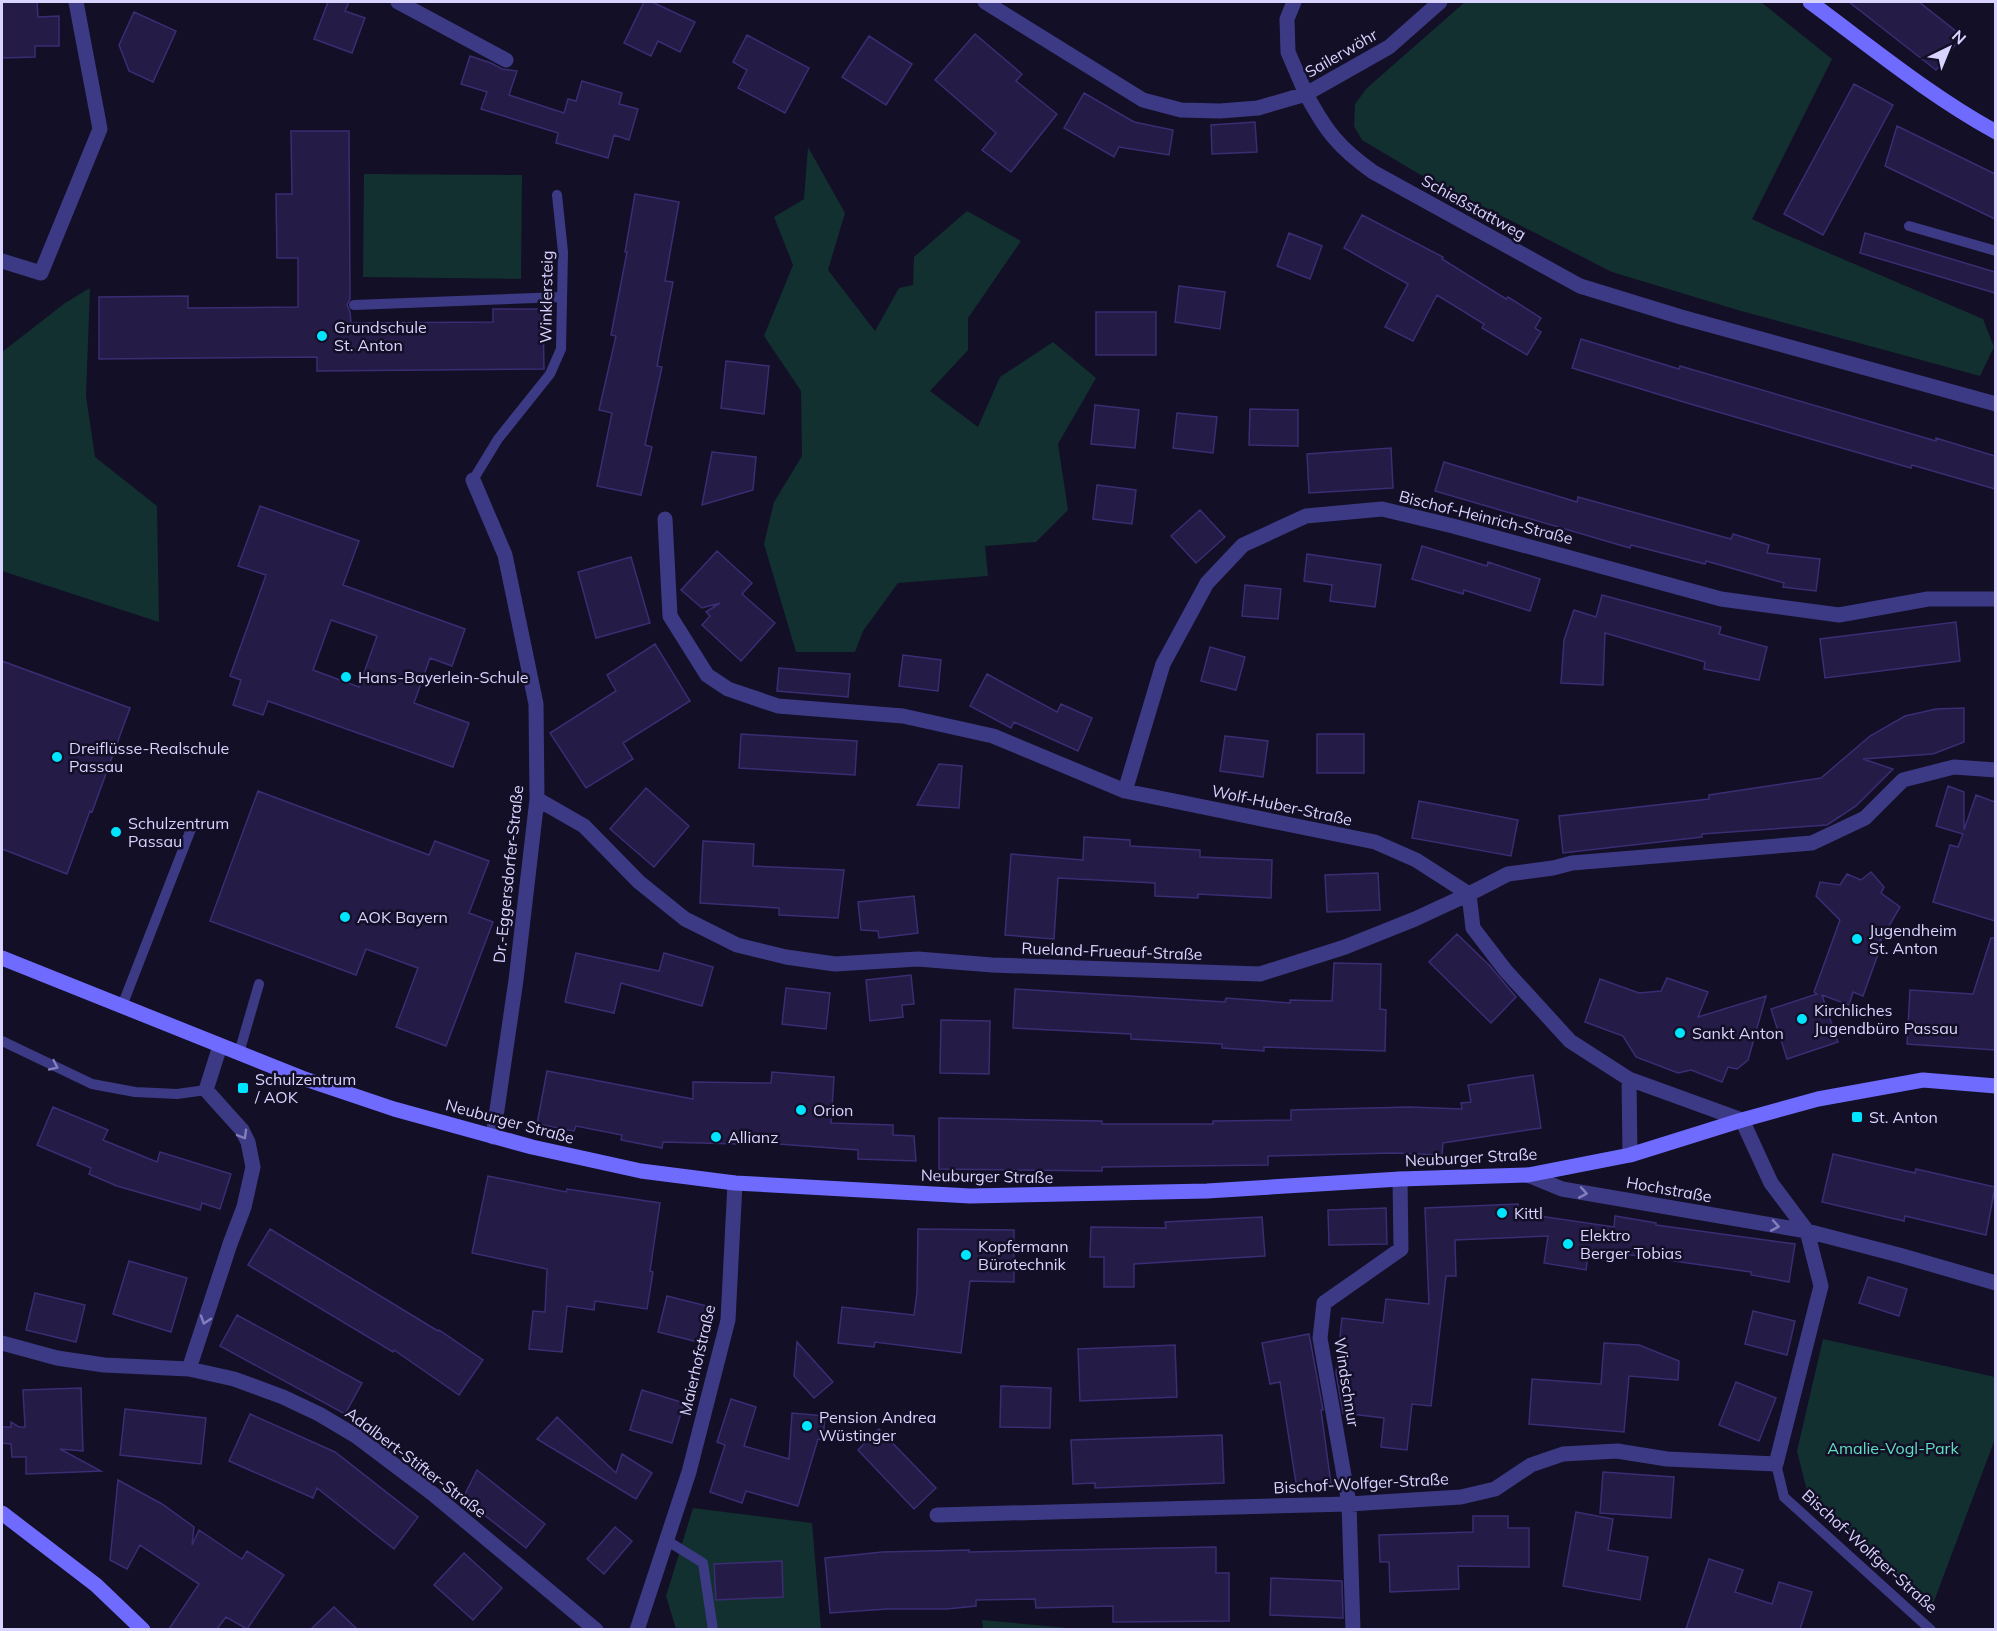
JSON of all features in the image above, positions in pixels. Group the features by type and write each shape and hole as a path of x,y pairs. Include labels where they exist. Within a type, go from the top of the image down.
{"street":[{"path":"2,261 41,273 100,129 77,2"},
{"path":"398,2 506,60"},
{"path":"985,2 1143,100 1181,110 1220,111 1258,108 1306,94"},
{"name":"Sailerwöhr","path":"1294,2 1287,19 1288,52 1306,94 1389,47 1440,2"},
{"path":"1810,2 1919,83 1995,132"},
{"name":"Schießstattweg","path":"1306,94 1324,126 1348,154 1373,172 1580,286 1681,317 1995,404"},
{"name":"Dr.-Eggersdorfer-Straße","path":"473,480 505,555 536,704 537,799 516,980 493,1137"},
{"name":"Bischof-Heinrich-Straße","path":"1125,791 1163,664 1207,583 1243,545 1306,516 1382,509 1721,599 1839,615 1928,599 1995,599"},
{"name":"Wolf-Huber-Straße","path":"665,519 670,616 707,675 728,689 778,706 903,716 993,736 1125,791 1375,843 1416,860 1469,894"},
{"path":"1808,1231 1771,1184 1742,1120 1629,1079 1570,1041 1506,971 1473,928 1469,894 1508,873 1553,868 1572,863 1812,843 1865,818 1903,780 1954,767 1995,770"},
{"name":"Rueland-Frueauf-Straße","path":"537,799 584,826 639,882 686,919 737,945 786,957 835,964 918,959 992,965 1260,974 1345,947 1469,894"},
{"name":"Neuburger Straße","path":"2,958 302,1078 393,1108 532,1147 641,1171 735,1183 970,1196 1207,1191 1400,1179 1528,1175 1630,1155 1818,1099 1923,1080 1995,1086"},
{"path":"189,1369 244,1207 253,1167 248,1142 242,1130 206,1090 220,1046"},
{"path":"1629,1079 1630,1155"},
{"name":"Hochstraße","path":"1528,1175 1562,1190 1808,1231 1995,1283"},
{"name":"Windschnur","path":"1353,1629 1349,1504 1320,1338 1324,1303 1401,1249 1400,1179"},
{"name":"Maierhofstraße","path":"638,1629 689,1472 728,1320 735,1183"},
{"name":"Bischof-Wolfger-Straße","path":"937,1515 1349,1504 1461,1497 1495,1489 1531,1465 1563,1454 1617,1451 1667,1459 1776,1464 1821,1286 1808,1231"},
{"name":"Adalbert-Stifter-Straße","path":"2,1342 57,1358 104,1365 189,1369 234,1379 283,1397 319,1414 356,1436 433,1494 596,1629"},
{"path":"2,1513 96,1585 143,1629"}],"lane":[{"name":"Winklersteig","path":"473,480 498,439 550,374 561,349 563,252 557,195"},
{"path":"1909,226 1995,251"},
{"path":"354,305 562,297"},
{"path":"122,1006 193,824"},
{"path":"239,1053 259,984"},
{"path":"2,1041 92,1084 135,1092 177,1094 206,1090"},
{"name":"Bischof-Wolfger-Straße","path":"1776,1464 1784,1497 1931,1629"},
{"path":"666,1540 703,1563 713,1629"}],"green space":[{"path":"1465,2 1761,2 1832,59 1752,219 1983,319 1994,347 1980,376 1741,311 1612,272 1419,174 1362,140 1354,126 1355,104 1367,88"},
{"path":"808,147 845,213 828,270 875,331 899,288 913,285 914,257 967,211 1021,241 968,318 968,350 930,391 978,427 1000,377 1053,342 1096,378 1058,444 1068,510 1036,542 985,546 988,576 898,583 863,631 855,652 796,652 764,544 774,502 802,456 801,391 764,336 793,265 774,217 804,199"},
{"path":"364,174 522,175 521,279 363,277"},
{"path":"90,288 86,396 95,457 157,506 159,622 2,571 2,352 65,303"},
{"name":"Amalie-Vogl-Park","path":"1823,1339 1995,1377 1995,1439 1933,1604 1878,1565 1807,1491 1797,1451"},
{"path":"693,1508 812,1523 821,1629 676,1629 666,1596"},
{"path":"982,1620 1079,1629 983,1629"}],"building":[{"path":"2,2 37,2 38,17 59,16 59,46 35,46 35,57 2,58"},
{"path":"328,2 349,2 345,11 365,18 352,53 314,39"},
{"path":"644,2 652,2 695,22 680,52 658,41 651,56 624,43"},
{"path":"1849,2 1919,2 1962,36 1936,70"},
{"path":"134,12 176,31 153,82 129,71 119,45"},
{"path":"975,34 1022,74 1016,81 1057,114 1011,172 982,150 996,133 935,80"},
{"path":"747,35 809,68 785,113 738,88 747,70 733,62"},
{"path":"869,36 912,64 886,105 842,77"},
{"path":"470,56 502,69 517,71 509,95 564,113 568,99 576,101 582,81 622,93 619,104 638,109 629,140 614,135 608,158 556,143 558,133 481,109 487,92 461,84"},
{"path":"1854,84 1893,105 1823,235 1784,214"},
{"path":"1084,93 1134,122 1173,130 1169,155 1119,147 1114,157 1064,128"},
{"path":"1255,122 1257,152 1212,154 1211,125"},
{"path":"1897,126 1995,174 1995,219 1885,166"},
{"path":"291,131 349,131 350,299 347,305 351,323 493,322 493,309 543,309 544,369 317,371 317,357 99,359 99,297 188,296 188,308 298,307 298,258 277,258 276,194 292,194"},
{"path":"635,194 679,202 665,281 673,282 657,366 662,367 645,445 652,447 641,495 597,486 612,413 599,410 616,336 611,335 627,252 625,252"},
{"path":"1362,215 1443,257 1442,259 1506,299 1508,297 1541,318 1535,328 1541,332 1527,355 1482,328 1484,324 1437,295 1413,341 1385,327 1408,284 1344,248"},
{"path":"1289,233 1322,246 1310,279 1277,266"},
{"path":"1865,233 1995,272 1995,293 1860,253"},
{"path":"1179,286 1225,292 1220,329 1175,322"},
{"path":"1096,312 1156,312 1156,355 1096,355"},
{"path":"1581,339 1679,369 1680,366 1995,456 1995,489 1912,465 1911,468 1572,368"},
{"path":"726,361 769,366 764,414 721,408"},
{"path":"1095,405 1139,410 1135,448 1091,444"},
{"path":"1250,409 1298,410 1298,446 1249,445"},
{"path":"1177,413 1217,417 1213,453 1173,448"},
{"path":"1391,448 1393,488 1309,493 1307,454"},
{"path":"712,452 756,457 753,490 702,505"},
{"path":"1444,462 1577,502 1578,497 1731,539 1733,534 1769,545 1767,553 1820,559 1816,591 1783,587 1784,583 1706,561 1705,564 1631,545 1630,548 1435,491"},
{"path":"1097,485 1136,490 1132,524 1093,519"},
{"path":"260,506 359,541 343,585 465,629 452,666 430,658 414,703 469,723 453,767 268,701 263,715 233,705 241,680 230,676 266,575 238,566","holes":["331,620 377,636 359,687 313,670"]},
{"path":"1200,510 1225,537 1196,563 1171,536"},
{"path":"1422,546 1487,566 1488,562 1540,579 1530,611 1464,590 1463,594 1412,579"},
{"path":"717,551 752,583 742,594 775,623 741,661 702,625 710,616 706,612 720,603 702,608 681,590"},
{"path":"1307,554 1381,565 1375,607 1330,601 1332,585 1304,581"},
{"path":"631,557 650,623 596,638 578,572"},
{"path":"1245,585 1281,589 1278,619 1242,616"},
{"path":"1602,595 1721,627 1719,634 1767,647 1759,680 1704,669 1705,662 1605,633 1603,685 1561,683 1564,640 1574,610 1596,617"},
{"path":"1956,622 1960,661 1825,678 1820,639"},
{"path":"655,644 690,701 623,743 633,759 586,788 550,733 616,691 607,675"},
{"path":"1210,647 1245,657 1236,690 1201,681"},
{"path":"903,655 941,660 938,691 899,686"},
{"name":"Dreiflüsse-Realschule Passau","path":"2,661 130,708 67,874 2,849"},
{"path":"779,668 850,674 848,697 777,691"},
{"path":"987,674 1057,712 1061,704 1092,718 1078,751 1014,722 1011,728 970,706"},
{"path":"1964,708 1964,742 1933,754 1863,759 1893,769 1856,806 1827,825 1702,834 1702,837 1563,853 1559,816 1709,799 1709,795 1821,778 1870,736 1905,716 1936,709"},
{"path":"741,734 857,741 855,775 739,768"},
{"path":"1317,734 1364,734 1364,773 1317,773"},
{"path":"1225,736 1268,741 1263,777 1220,771"},
{"path":"939,764 962,766 959,808 917,805"},
{"path":"1948,786 1964,792 1964,830 1976,795 1995,802 1995,921 1933,902 1950,845 1958,847 1963,834 1936,826"},
{"path":"646,788 689,826 654,867 610,829"},
{"name":"AOK Bayern","path":"258,791 429,855 435,841 489,861 469,913 493,922 446,1046 396,1027 418,968 366,949 356,975 210,921"},
{"path":"1419,801 1518,820 1511,856 1412,838"},
{"path":"1084,837 1130,840 1130,846 1200,850 1200,857 1272,860 1271,898 1198,894 1198,898 1155,896 1155,883 1058,878 1054,939 1005,935 1011,854 1083,860"},
{"path":"703,841 754,844 753,866 844,870 838,918 779,915 779,908 700,903"},
{"name":"Jugendheim St. Anton","path":"1871,872 1884,887 1881,893 1900,907 1874,952 1878,954 1863,996 1853,992 1849,1005 1822,995 1838,1042 1787,1059 1771,1009 1817,994 1814,992 1840,920 1816,896 1820,882 1840,885 1847,874 1861,880"},
{"path":"1378,873 1380,910 1327,912 1325,875"},
{"path":"914,896 918,933 879,938 878,931 861,930 858,902"},
{"path":"1457,934 1490,966 1516,997 1491,1023 1429,962"},
{"path":"1991,938 1995,938 1995,1050 1907,1044 1910,990 1973,994"},
{"path":"576,953 659,971 664,953 713,967 702,1006 621,983 614,1013 565,1002"},
{"path":"1334,963 1381,964 1380,1009 1386,1010 1385,1051 1264,1047 1264,1051 1222,1048 1222,1044 1131,1039 1131,1034 1013,1028 1015,989 1225,1002 1226,998 1290,1003 1290,1000 1332,1001"},
{"path":"911,975 914,1004 902,1005 903,1017 870,1021 866,980"},
{"name":"Sankt Anton","path":"1667,978 1708,992 1698,1017 1766,996 1748,1060 1737,1069 1728,1067 1722,1082 1691,1070 1678,1073 1636,1057 1623,1036 1585,1022 1600,979 1639,993 1661,991"},
{"path":"786,988 830,993 826,1029 782,1024"},
{"path":"941,1020 990,1021 989,1074 940,1073"},
{"path":"547,1071 693,1099 693,1082 771,1083 772,1072 834,1077 831,1123 893,1125 893,1135 914,1136 916,1161 858,1159 858,1150 739,1141 738,1144 663,1142 662,1148 621,1140 622,1135 576,1126 574,1131 537,1124"},
{"path":"1533,1075 1541,1128 1443,1143 1442,1155 1393,1153 1268,1156 1268,1165 1102,1167 1102,1171 939,1169 939,1118 1102,1121 1102,1124 1213,1124 1213,1121 1291,1120 1291,1110 1410,1107 1462,1109 1461,1103 1471,1102 1468,1085"},
{"path":"53,1107 108,1130 103,1140 157,1162 160,1152 231,1174 220,1209 202,1203 200,1210 117,1186 89,1174 91,1168 37,1145"},
{"path":"1833,1154 1915,1173 1916,1169 1995,1187 1986,1235 1905,1216 1904,1221 1822,1202"},
{"path":"488,1176 566,1192 567,1189 660,1203 647,1309 595,1301 594,1310 567,1306 562,1352 529,1349 533,1311 545,1312 547,1269 472,1253"},
{"path":"1518,1204 1519,1213 1614,1227 1615,1216 1656,1223 1656,1225 1795,1244 1789,1282 1751,1275 1751,1272 1589,1249 1586,1270 1544,1263 1548,1236 1455,1240 1456,1276 1446,1276 1431,1406 1412,1404 1407,1450 1381,1447 1384,1418 1343,1413 1336,1373 1342,1318 1383,1323 1386,1299 1429,1304 1425,1208"},
{"path":"1386,1208 1387,1244 1329,1245 1328,1210"},
{"path":"1262,1217 1265,1256 1134,1264 1134,1287 1104,1287 1104,1257 1090,1257 1091,1227 1166,1228 1165,1222"},
{"path":"270,1229 439,1330 483,1360 459,1395 394,1350 393,1352 248,1265"},
{"path":"918,1229 1014,1230 1014,1282 970,1281 961,1353 875,1342 874,1347 838,1343 842,1307 914,1315 917,1293"},
{"path":"129,1261 187,1278 171,1332 113,1314"},
{"path":"1868,1277 1907,1289 1899,1316 1859,1303"},
{"path":"35,1293 85,1305 76,1342 26,1330"},
{"path":"667,1296 707,1306 698,1342 658,1332"},
{"path":"1753,1311 1795,1321 1787,1355 1745,1344"},
{"path":"237,1315 362,1383 345,1414 220,1346"},
{"path":"1309,1334 1323,1410 1321,1410 1331,1484 1297,1489 1280,1382 1270,1384 1262,1343"},
{"path":"797,1342 833,1382 814,1398 794,1376"},
{"path":"1604,1343 1639,1345 1679,1361 1678,1380 1629,1376 1624,1432 1529,1424 1532,1379 1601,1384"},
{"path":"1175,1345 1177,1397 1080,1401 1078,1349"},
{"path":"1736,1382 1776,1398 1759,1441 1719,1425"},
{"path":"1001,1386 1051,1388 1050,1428 1000,1427"},
{"path":"81,1388 83,1451 60,1449 101,1471 26,1474 26,1457 12,1457 11,1444 2,1443 2,1427 11,1427 11,1422 19,1427 25,1427 23,1390"},
{"path":"642,1390 684,1403 672,1443 630,1430"},
{"path":"731,1399 756,1407 744,1446 789,1459 792,1413 825,1416 823,1440 818,1439 798,1506 746,1491 742,1503 710,1492 725,1445 717,1442"},
{"path":"125,1409 206,1418 201,1464 120,1455"},
{"path":"250,1414 335,1452 418,1517 394,1549 317,1488 313,1498 229,1461"},
{"path":"557,1417 616,1473 622,1454 652,1473 636,1499 537,1439"},
{"path":"879,1429 936,1488 914,1509 858,1450"},
{"path":"1222,1435 1224,1483 1095,1488 1095,1483 1073,1484 1071,1440"},
{"path":"477,1470 545,1524 526,1548 463,1498"},
{"path":"1603,1472 1674,1477 1671,1518 1600,1513"},
{"path":"118,1480 162,1504 194,1527 192,1545 199,1530 242,1559 247,1551 284,1575 247,1629 226,1617 217,1629 169,1629 199,1584 140,1545 127,1569 110,1560"},
{"path":"1576,1512 1613,1519 1608,1550 1648,1557 1640,1600 1563,1586"},
{"path":"1473,1516 1508,1516 1508,1528 1529,1528 1529,1567 1458,1566 1459,1589 1390,1592 1389,1562 1380,1562 1379,1535 1473,1532"},
{"path":"615,1527 632,1541 604,1574 587,1559"},
{"path":"1216,1547 1216,1573 1229,1573 1229,1621 1113,1622 1113,1606 1036,1608 1035,1599 976,1600 976,1606 947,1609 887,1609 830,1613 825,1558 882,1552"},
{"path":"464,1553 502,1588 473,1620 434,1585"},
{"path":"1709,1559 1743,1570 1735,1592 1772,1604 1779,1582 1812,1592 1800,1629 1686,1629"},
{"path":"782,1561 783,1597 716,1600 714,1564"},
{"path":"1271,1578 1342,1581 1343,1618 1270,1615"},
{"path":"334,1607 357,1629 311,1629"}],"place":[{"name":"Grundschule St. Anton","path":"322,336"},
{"name":"Hans-Bayerlein-Schule","path":"346,677"},
{"name":"Dreiflüsse-Realschule Passau","path":"57,757"},
{"name":"Schulzentrum Passau","path":"116,832"},
{"name":"AOK Bayern","path":"345,917"},
{"name":"Jugendheim St. Anton","path":"1857,939"},
{"name":"Kirchliches Jugendbüro Passau","path":"1802,1019"},
{"name":"Sankt Anton","path":"1680,1033"},
{"name":"Schulzentrum / AOK","path":"243,1088"},
{"name":"Orion","path":"801,1110"},
{"name":"St. Anton","path":"1857,1117"},
{"name":"Allianz","path":"716,1137"},
{"name":"Kittl","path":"1502,1213"},
{"name":"Elektro Berger Tobias","path":"1568,1244"},
{"name":"Kopfermann Bürotechnik","path":"966,1255"},
{"name":"Pension Andrea Wüstinger","path":"807,1426"}]}
